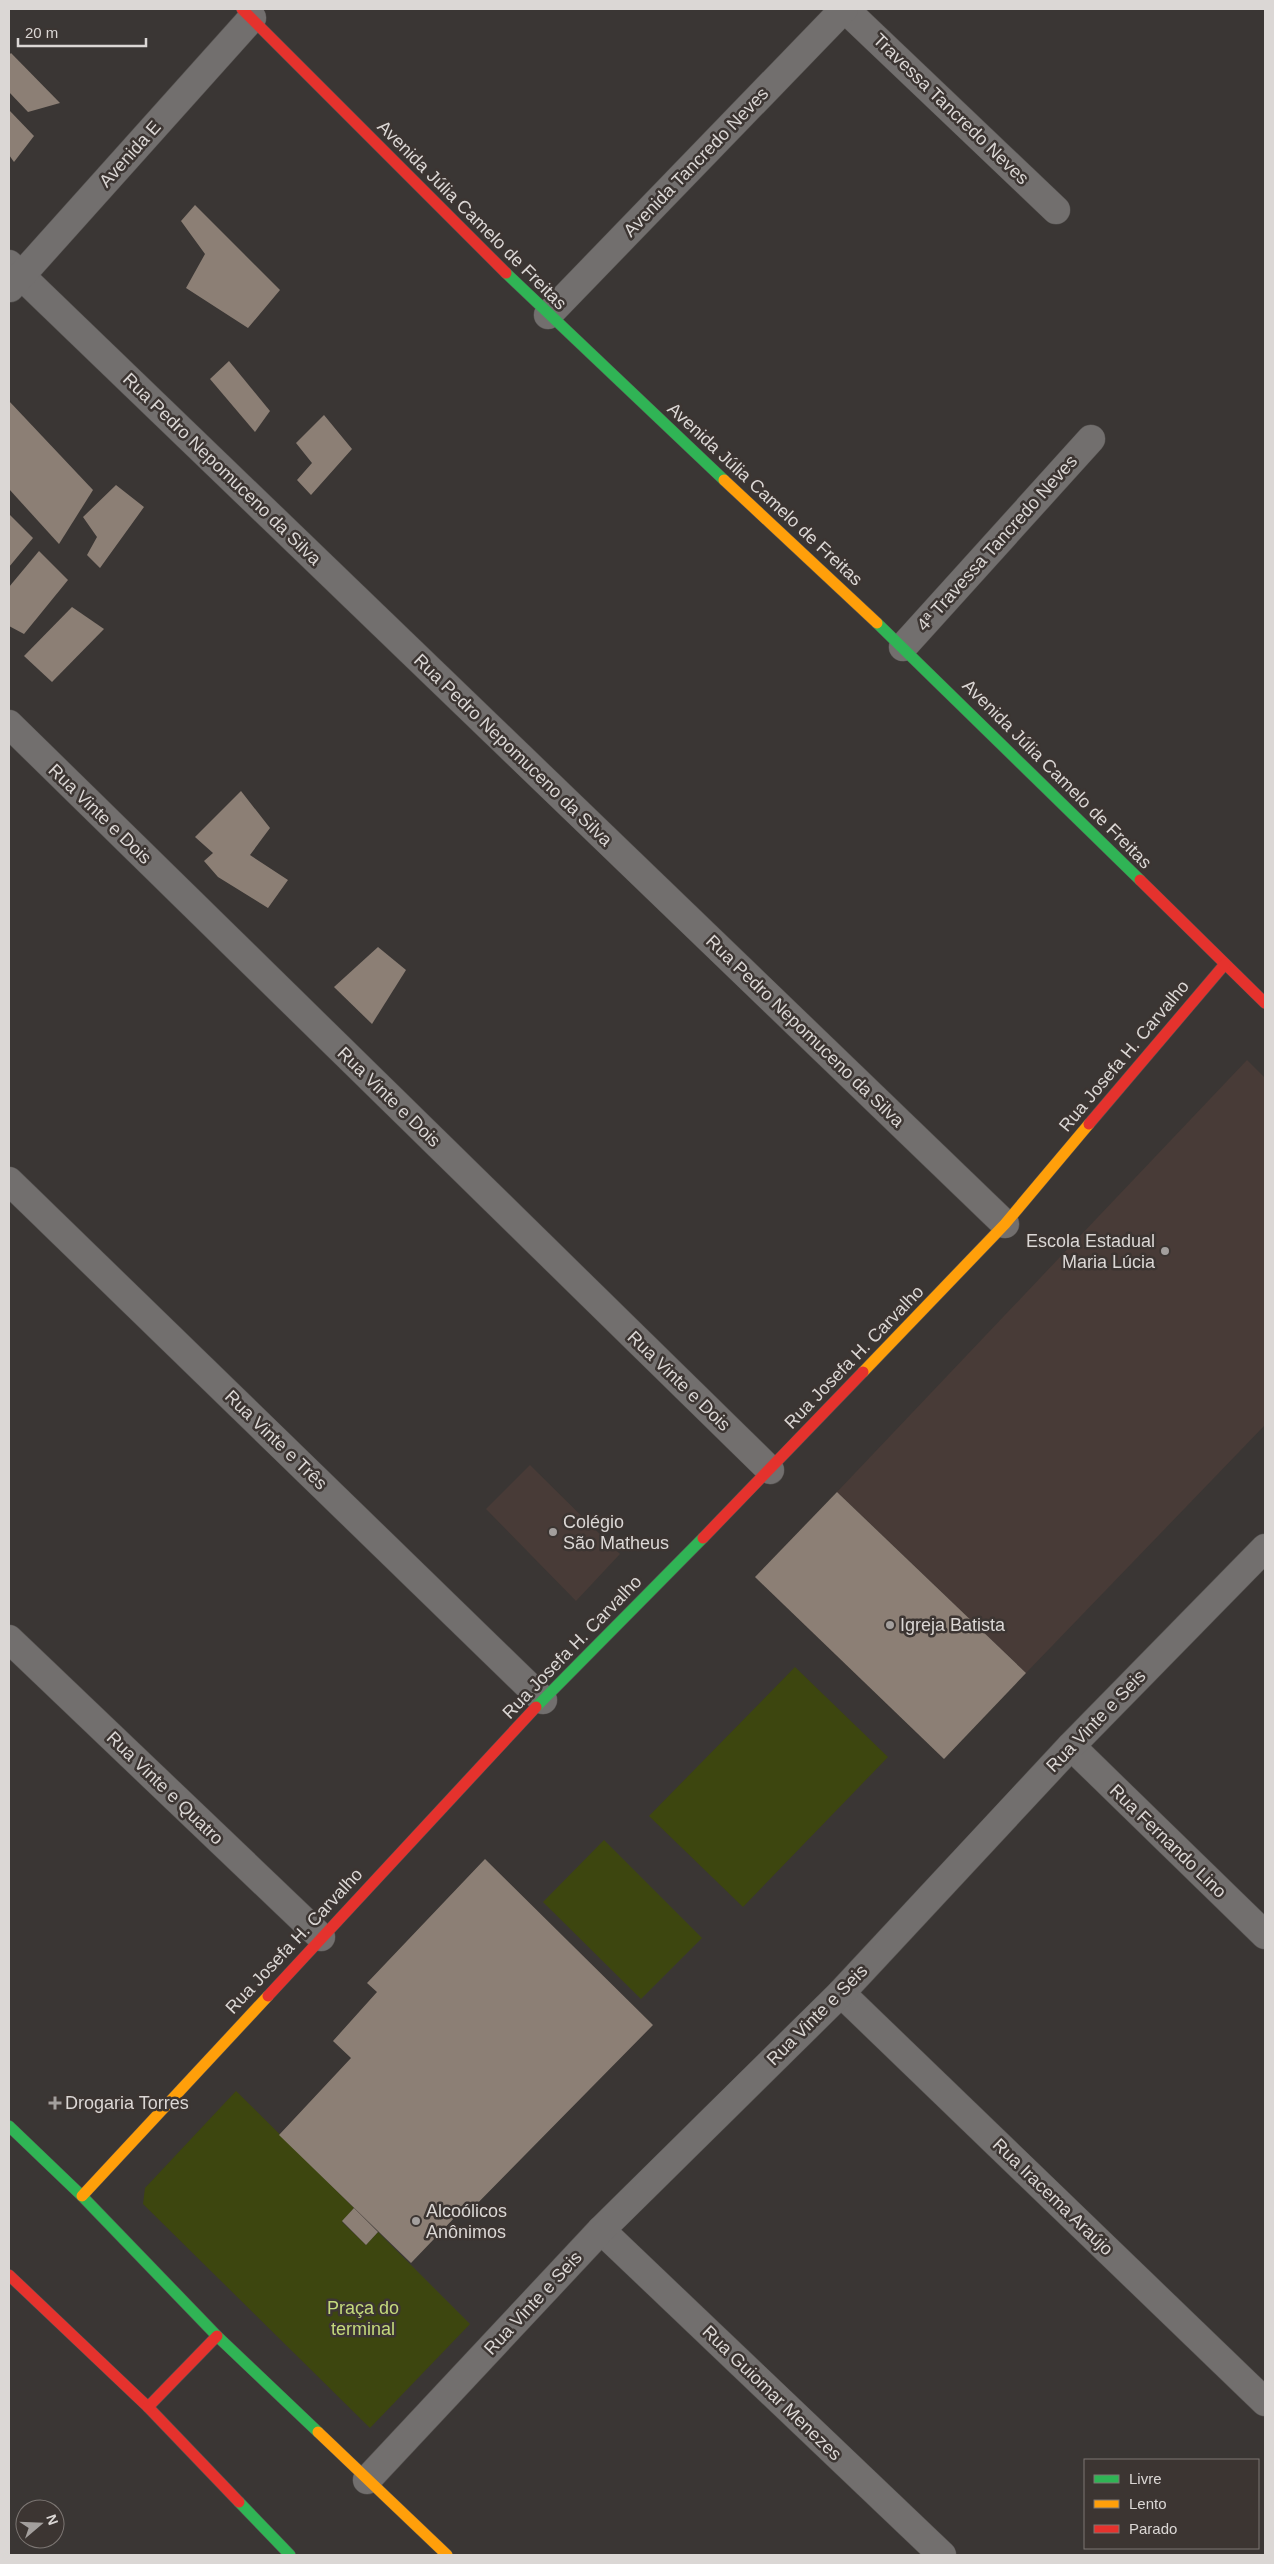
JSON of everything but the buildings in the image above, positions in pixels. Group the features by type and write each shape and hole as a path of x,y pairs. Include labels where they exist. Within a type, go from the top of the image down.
{"street":[{"name":"Travessa Tancredo Neves","path":"845,9 1056,210"},
{"name":"Avenida Tancredo Neves","path":"548,315 845,9"},
{"name":"Avenida Júlia Camelo de Freitas","path":"247,13 548,315 903,647 1265,1003"},
{"name":"Avenida E","path":"13,276 247,13"},
{"name":"Rua Pedro Nepomuceno da Silva","path":"13,276 1005,1224"},
{"name":"4ª Travessa Tancredo Neves","path":"903,647 1091,439"},
{"name":"Rua Vinte e Dois","path":"9,724 770,1470"},
{"name":"Rua Josefa H. Carvalho","path":"82,2196 543,1700 770,1470 1005,1224 1225,964"},
{"name":"Rua Vinte e Três","path":"9,1181 543,1700"},
{"name":"Rua Vinte e Seis","path":"367,2480 601,2230 841,1992 1071,1746 1265,1548"},
{"name":"Rua Vinte e Quatro","path":"9,1639 321,1937"},
{"name":"Rua Fernando Lino","path":"1071,1746 1265,1935"},
{"name":"Rua Iracema Araújo","path":"841,1992 1265,2402"},
{"path":"9,2126 82,2196 217,2336 447,2555"},
{"name":"Rua Guiomar Menezes","path":"601,2230 942,2555"},
{"path":"9,2275 148,2406 285,2554"},
{"path":"148,2406 217,2336"}],"shaded area":[{"name":"Escola Estadual Maria Lúcia","path":"1247,1060 1265,1078 1265,1425 1026,1673 837,1492"},
{"name":"Colégio São Matheus","path":"530,1465 620,1554 576,1601 486,1509"}],"green space":[{"path":"795,1667 888,1757 743,1907 649,1816"},
{"path":"604,1840 702,1938 641,1999 543,1902"},
{"name":"Praça do terminal","path":"236,2091 354,2208 342,2222 366,2245 378,2232 470,2324 370,2428 143,2204 145,2188"}],"traffic: fast":[{"path":"506,273 724,480"},
{"path":"877,623 1140,880"},
{"path":"536,1707 703,1538"},
{"path":"9,2126 82,2196 217,2336 318,2432"},
{"path":"239,2502 290,2555"}],"traffic: slow":[{"path":"724,480 877,623"},
{"path":"863,1372 1005,1224 1089,1124"},
{"path":"82,2196 268,1996"},
{"path":"318,2432 447,2555"}],"traffic: jam":[{"path":"242,9 506,273"},
{"path":"1140,880 1265,1003"},
{"path":"1089,1124 1225,964"},
{"path":"703,1538 863,1372"},
{"path":"268,1996 536,1707"},
{"path":"9,2275 148,2407 239,2502"},
{"path":"148,2407 217,2336"}],"place":[{"name":"Escola Estadual Maria Lúcia","path":"1165,1251"},
{"name":"Colégio São Matheus","path":"553,1532"},
{"name":"Igreja Batista","path":"890,1625"},
{"name":"Drogaria Torres","path":"55,2103"},
{"name":"Alcoólicos Anônimos","path":"416,2221"}]}
